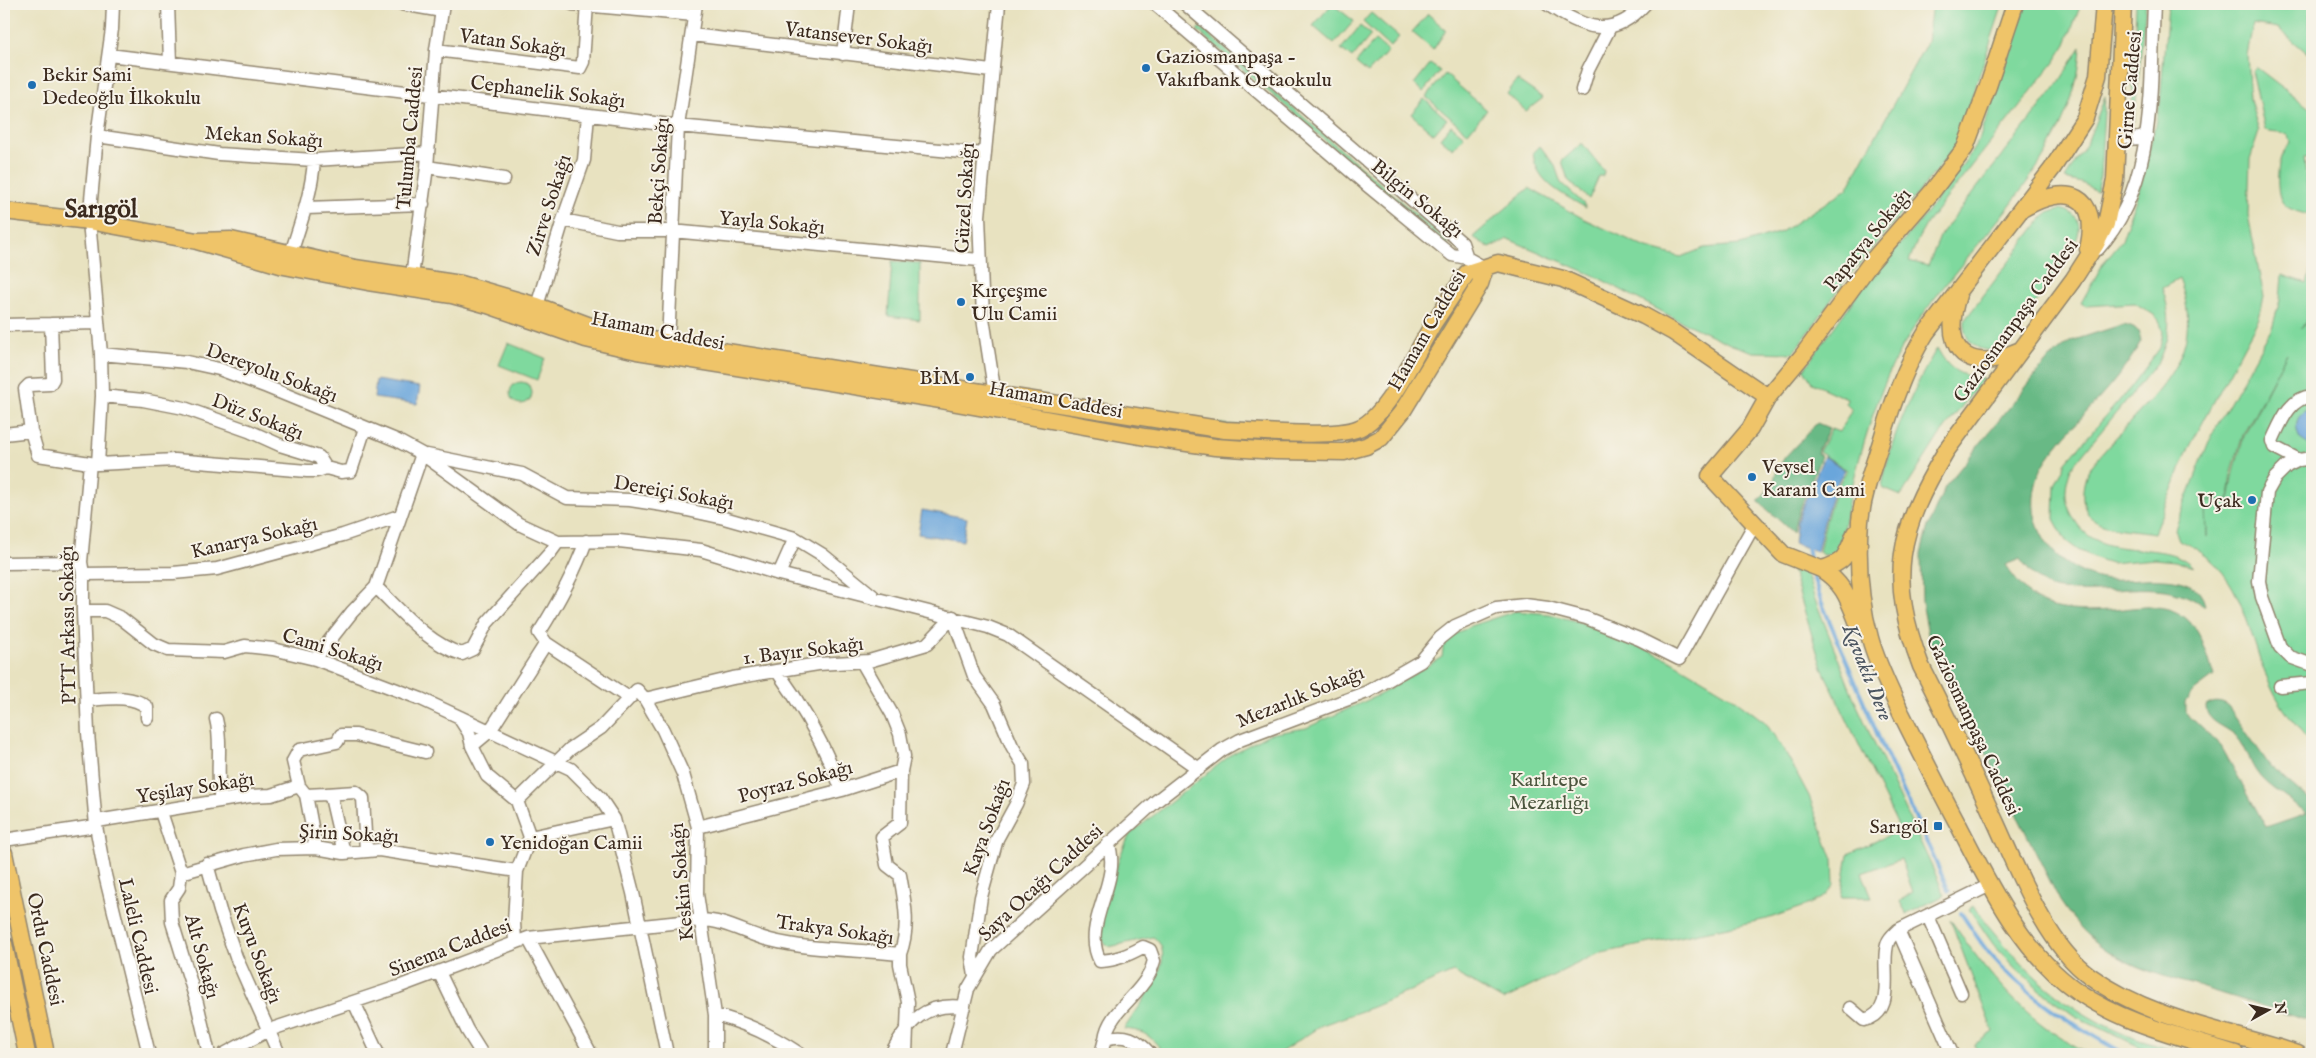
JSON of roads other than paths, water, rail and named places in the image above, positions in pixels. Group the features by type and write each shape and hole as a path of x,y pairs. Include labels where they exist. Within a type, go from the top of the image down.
{"main road":[{"name":"Papatya Sokağı","path":"1754,525 1710,476 1750,429 1768,398 1808,349 1872,261 1936,187 1965,148 2015,4"},
{"path":"1821,569 1835,566 1846,556 1860,519 1868,482 1885,429 1911,359 1926,333 2064,153 2085,118 2098,76 2104,4"},
{"name":"Gaziosmanpaşa Caddesi","path":"2124,4 2115,180 2109,215 2096,244 2073,280 2018,351 1946,451 1928,480 1908,529 1901,565 1902,602 1907,626 1921,666 2034,904 2054,936 2080,969 2113,990 2162,1013 2298,1054"},
{"path":"2019,210 2043,198 2062,194 2072,195 2084,205 2092,224 2091,235 2088,249 2073,280"},
{"name":"Hamam Caddesi","path":"4,211 89,221 197,240 284,266 487,290 609,333 666,349"},
{"name":"Hamam Caddesi","path":"197,240 232,240 411,282 496,308 586,339 666,349 994,402 1034,417 1215,447 1276,451 1344,452 1366,446 1382,438 1402,412 1480,284 1485,268"},
{"path":"1485,268 1498,263 1536,271 1563,279 1606,298 1673,332 1768,398"},
{"name":"Hamam Caddesi","path":"994,402 1035,400 1226,430 1340,432 1357,429 1373,420 1380,412 1467,273 1485,268"},
{"path":"1960,288 1951,324 1956,344 1965,355 1992,360 2018,351"},
{"path":"1034,417 1035,400"},
{"path":"1860,519 1858,573 1870,640 1880,667"},
{"path":"1754,525 1783,554 1821,569 1835,578 1846,593 1859,626 1924,760 2005,913 2047,964 2075,990 2124,1018 2151,1029 2236,1054"},
{"name":"Ordu Caddesi","path":"4,852 46,1054"},
{"name":"Ordu Caddesi","path":"4,944 27,1054"}],"street":[{"path":"89,221 97,136 109,55 113,4"},
{"path":"168,4 170,62"},
{"path":"402,4 443,7"},
{"path":"572,4 695,10"},
{"path":"844,54 849,4"},
{"name":"Güzel Sokağı","path":"994,402 983,318 979,260 979,216 991,71 999,4"},
{"name":"Bilgin Sokağı","path":"1156,4 1368,186 1452,255 1467,258 1485,268"},
{"path":"1185,4 1462,243 1467,258"},
{"path":"1547,4 1596,27 1610,27 1630,20 1644,4"},
{"name":"Girne Caddesi","path":"2073,280 2106,240 2127,209 2137,179 2146,135 2154,4"},
{"name":"Vatan Sokağı","path":"436,50 580,68 583,62 587,5"},
{"name":"Tulumba Caddesi","path":"411,282 423,204 436,50 443,7"},
{"name":"Bekçi Sokağı","path":"666,349 678,126 695,10"},
{"path":"1186,29 1198,15"},
{"path":"1582,90 1588,70 1610,27"},
{"name":"Vatansever Sokağı","path":"692,35 991,71"},
{"name":"Cephanelik Sokağı","path":"109,55 678,126 984,154"},
{"name":"Zirve Sokağı","path":"536,306 584,160 588,115"},
{"path":"2117,133 2130,139 2137,139 2146,135"},
{"name":"Mekan Sokağı","path":"97,136 219,154 314,160 428,153"},
{"path":"291,253 306,208 313,178 314,160"},
{"path":"427,167 504,178"},
{"path":"306,208 423,204"},
{"name":"Yayla Sokağı","path":"563,220 617,231 672,231 979,260"},
{"name":"PTT Arkası Sokağı","path":"89,221 101,354 102,396 82,568 87,700 96,824"},
{"path":"4,325 98,323"},
{"path":"52,324 53,379 50,384 29,385 25,389 31,431 38,455 94,463 175,460 307,471 317,471 326,468 341,472 351,471 365,428"},
{"name":"Dereyolu Sokağı","path":"101,354 187,362 219,369 365,428 422,454"},
{"name":"Düz Sokağı","path":"102,396 143,400 184,408 249,431 280,445 318,457 326,468"},
{"path":"2299,460 2274,447 2272,441 2290,407 2297,400 2312,396"},
{"path":"4,434 31,431"},
{"path":"315,659 376,587 422,454 519,524 558,542 619,541 701,550 779,574 953,617 1008,634 1199,768"},
{"name":"Dereiçi Sokağı","path":"422,454 522,474 567,498 630,500 659,505 724,518 795,538 823,555 876,598"},
{"path":"2312,458 2299,460 2287,466 2275,478 2267,492 2259,581 2262,597 2280,647 2290,657 2312,665"},
{"name":"Kanarya Sokağı","path":"4,563 172,573 217,569 334,537 399,516"},
{"name":"Mezarlık Sokağı","path":"1199,768 1222,750 1240,740 1322,710 1390,679 1422,661 1440,638 1455,626 1496,608 1525,605 1548,608 1586,618 1640,639 1679,659 1754,525"},
{"path":"779,574 795,538"},
{"path":"517,801 556,761 601,728 637,696 546,643 539,633 562,598 577,567 586,541"},
{"path":"376,587 417,626 448,650 462,654 473,649 487,623 558,542"},
{"name":"Cami Sokağı","path":"83,611 105,611 121,618 154,644 168,650 224,652 246,646 273,649 315,659 421,699 571,769 600,798 614,819 633,893 638,926 668,1054"},
{"name":"1. Bayır Sokağı","path":"637,696 818,664 862,662 927,644 953,617"},
{"name":"Kaya Sokağı","path":"953,617 974,676 994,704 1012,746 1023,764 1024,784 1016,804 997,839 981,897 972,958 975,976"},
{"path":"472,746 490,731 546,643"},
{"path":"862,662 892,714 900,734 904,756 901,771 900,823 882,837 887,865 900,875 905,905 906,937 900,954"},
{"path":"777,671 801,705 829,758 842,790"},
{"path":"2280,686 2312,683"},
{"name":"Keskin Sokağı","path":"637,696 663,730 683,774 698,827 697,894 715,1015 715,1054"},
{"path":"87,700 116,698 140,702 147,708 147,718"},
{"path":"458,716 469,733 472,746 487,776 517,801 530,837 517,871 514,943"},
{"path":"216,719 220,732 217,783 220,800"},
{"path":"316,848 293,761 299,750 337,742 341,735 364,736 425,752"},
{"name":"Saya Ocağı Caddesi","path":"952,1054 968,989 991,950 1108,843 1155,802 1199,768"},
{"name":"Poyraz Sokağı","path":"698,827 842,790 901,771"},
{"name":"Yeşilay Sokağı","path":"4,840 220,800 302,790 326,794 356,792 364,798 366,851"},
{"path":"326,794 331,797 344,853"},
{"path":"161,812 180,872"},
{"path":"530,837 614,819"},
{"name":"Laleli Caddesi","path":"96,824 107,885 149,1054"},
{"path":"1101,1054 1106,1030 1149,976 1154,961 1150,950 1144,947 1123,958 1100,961 1095,951 1098,915 1109,880 1113,855 1108,843"},
{"name":"Şirin Sokağı","path":"180,872 276,849 316,848 344,853 379,850 517,871"},
{"name":"Kuyu Sokağı","path":"207,864 233,948 279,1054"},
{"name":"Alt Sokağı","path":"180,872 179,888 171,900 172,922 197,1003 209,1054"},
{"path":"1850,1008 1864,1020 1872,1018 1881,1007 1886,989 1888,942 1898,930 1990,885"},
{"path":"1928,916 1961,993"},
{"name":"Trakya Sokağı","path":"700,920 712,920 768,940 793,945 900,954 900,964 908,1002 906,1054"},
{"name":"Sinema Caddesi","path":"224,1054 269,1030 439,972 528,938 700,920"},
{"path":"1898,930 1952,1054"},
{"path":"528,938 591,1054"},
{"path":"439,972 467,1030 482,1054"},
{"path":"354,1002 378,1054"},
{"path":"891,1054 916,1017 946,1005 964,1008"},
{"path":"715,1015 743,1022 778,1039 800,1054"},
{"path":"1105,1039 1127,1036 1140,1042 1150,1054"}],"water":[{"path":"376,380 420,387 417,404 374,398"},
{"path":"2312,408 2312,447 2300,439 2297,424 2300,416"},
{"path":"1824,456 1845,470 1831,498 1817,552 1794,543 1797,520"},
{"path":"922,510 967,518 963,541 918,534"}],"waterway":[{"name":"Kavaklı Dere","path":"1807,545 1809,560"},
{"name":"Kavaklı Dere","path":"1811,570 1821,601 1879,738 1949,891"},
{"name":"Kavaklı Dere","path":"1961,913 1990,954 2036,998 2070,1022 2125,1054"}],"place":[{"name":"Gaziosmanpaşa - Vakıfbank Ortaokulu","path":"1146,68"},
{"name":"Bekir Sami Dedeoğlu İlkokulu","path":"32,85"},
{"name":"Kırçeşme Ulu Camii","path":"961,302"},
{"name":"BİM","path":"970,377"},
{"name":"Veysel Karani Cami","path":"1752,477"},
{"name":"Uçak","path":"2252,500"},
{"name":"Sarıgöl","path":"1938,826"},
{"name":"Yenidoğan Camii","path":"490,842"}],"district":[{"name":"Sarıgöl","path":"101,208"}],"park label":[{"name":"Karlıtepe Mezarlığı","path":"1549,790"}]}
